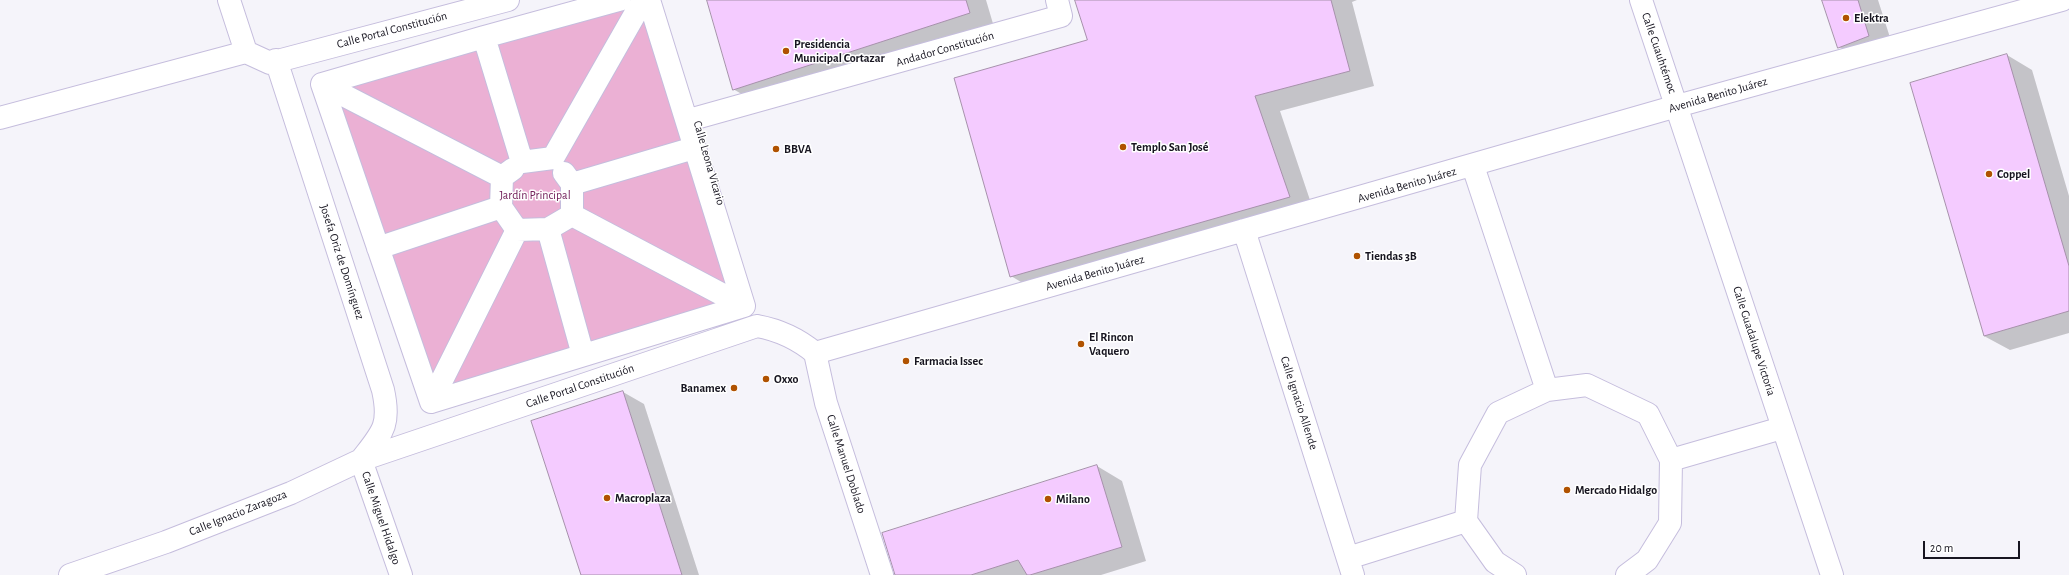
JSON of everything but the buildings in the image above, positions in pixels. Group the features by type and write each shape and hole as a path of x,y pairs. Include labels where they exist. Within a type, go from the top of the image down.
{"street":[{"path":"229,0 246,52"},
{"name":"Calle Portal Constitución","path":"276,60 508,0"},
{"path":"322,84 619,0"},
{"path":"553,158 643,0"},
{"path":"649,0 744,306"},
{"name":"Calle Leona Vicario","path":"663,0 757,326"},
{"name":"Andador Constitución","path":"696,118 1062,16 1057,0"},
{"name":"Calle Cuauhtémoc","path":"1642,0 1677,106"},
{"name":"Avenida Benito Juárez","path":"815,353 1473,166 1677,106 2062,0"},
{"path":"484,37 522,162"},
{"path":"0,118 246,52 270,63 276,60"},
{"name":"Josefa Oriz de Domínguez","path":"276,60 358,308 386,402 386,424 378,438 361,460"},
{"path":"322,84 502,177"},
{"path":"322,84 430,402"},
{"name":"Calle Guadalupe Victoria","path":"1677,106 1782,428 1832,575"},
{"path":"572,184 694,148"},
{"path":"502,177 522,162 553,158"},
{"path":"553,158 572,184 572,215"},
{"path":"1473,166 1547,390"},
{"path":"502,177 501,207 517,230"},
{"path":"378,248 501,207"},
{"path":"572,215 744,306"},
{"path":"517,230 548,229 572,215"},
{"path":"548,229 583,355"},
{"path":"430,402 517,230"},
{"name":"Calle Ignacio Allende","path":"1244,230 1351,567"},
{"path":"430,402 744,306"},
{"path":"757,326 787,334 802,342 815,353"},
{"name":"Calle Portal Constitución","path":"404,446 757,326"},
{"name":"Calle Manuel Doblado","path":"815,353 826,403 882,575"},
{"path":"1515,575 1495,562 1466,521 1470,465 1498,413 1547,390 1587,385 1648,414 1671,460 1670,523 1647,560 1627,575"},
{"path":"1671,460 1782,428"},
{"name":"Calle Ignacio Zaragoza","path":"70,575 166,542 291,493 361,460 404,446"},
{"name":"Calle Miguel Hidalgo","path":"361,460 401,575"},
{"path":"1351,567 1466,521"}],"green space":[{"name":"Jardín Principal","path":"619,0 649,0 744,306 431,402 322,84"}],"place":[{"name":"Elektra","path":"1846,18"},
{"name":"Presidencia Municipal Cortazar","path":"786,51"},
{"name":"Templo San José","path":"1123,147"},
{"name":"BBVA","path":"776,149"},
{"name":"Coppel","path":"1989,174"},
{"name":"Tiendas 3B","path":"1357,256"},
{"name":"El Rincon Vaquero","path":"1081,344"},
{"name":"Farmacia Issec","path":"906,361"},
{"name":"Oxxo","path":"766,379"},
{"name":"Banamex","path":"734,388"},
{"name":"Mercado Hidalgo","path":"1567,490"},
{"name":"Macroplaza","path":"607,498"},
{"name":"Milano","path":"1048,499"}]}
